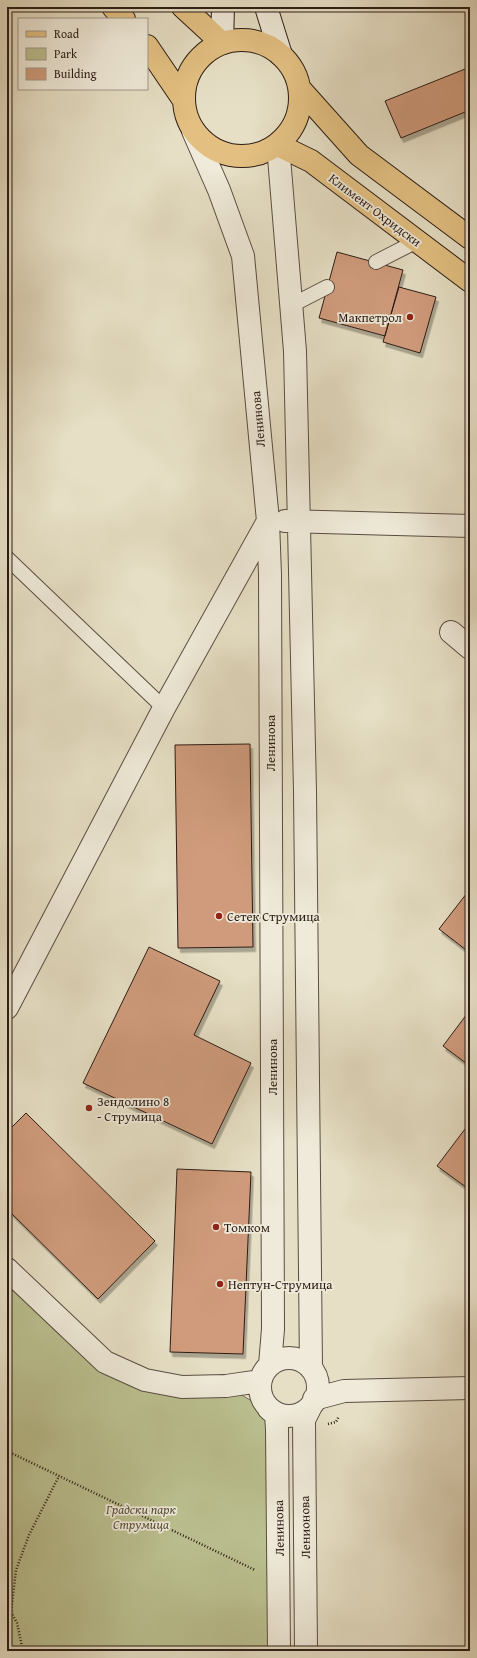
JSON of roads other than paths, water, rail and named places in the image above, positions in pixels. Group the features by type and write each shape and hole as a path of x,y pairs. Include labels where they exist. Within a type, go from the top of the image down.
{"main road":[{"path":"113,7 123,18"},
{"path":"183,7 222,43"},
{"path":"237,40 253,40 268,46 281,55 294,70 300,89 300,105 296,120 289,134 278,145 264,153 249,157 232,156 217,152 204,143 193,131 184,110 183,99 185,81 193,65 206,52 222,43 237,40"},
{"path":"148,47 183,99"},
{"path":"300,89 359,155 470,238"},
{"name":"Климент Охридски","path":"278,145 311,161 470,281"}],"street":[{"path":"222,43 223,7"},
{"path":"266,7 281,55"},
{"name":"Ленинова","path":"193,131 219,190 243,256 268,521 270,575 273,1313 266,1389 276,1415 279,1651"},
{"path":"278,145 295,351 305,791 313,1372 318,1386 313,1402"},
{"path":"7,1008 164,708 268,521 299,520 470,526"},
{"path":"451,632 470,648"},
{"path":"7,1269 105,1362 145,1380 182,1387 226,1386 266,1389"},
{"path":"266,1389 278,1361 294,1359 303,1362 313,1372 344,1391"},
{"path":"266,1389 283,1416 291,1416 301,1414 313,1402 344,1391 470,1388"},
{"name":"Ленионова","path":"306,1651 304,1420 313,1402"}],"lane":[{"path":"376,262 417,241"},
{"path":"292,305 327,287"},
{"path":"7,558 164,708"}],"place":[{"name":"Макпетрол","path":"410,317"},
{"name":"Сетек Струмица","path":"219,916"},
{"name":"Зендолино 8 - Струмица","path":"89,1108"},
{"name":"Томком","path":"216,1227"},
{"name":"Нептун-Струмица","path":"220,1284"}],"park label":[{"name":"Градски парк Струмица","path":"141,1516"}]}
